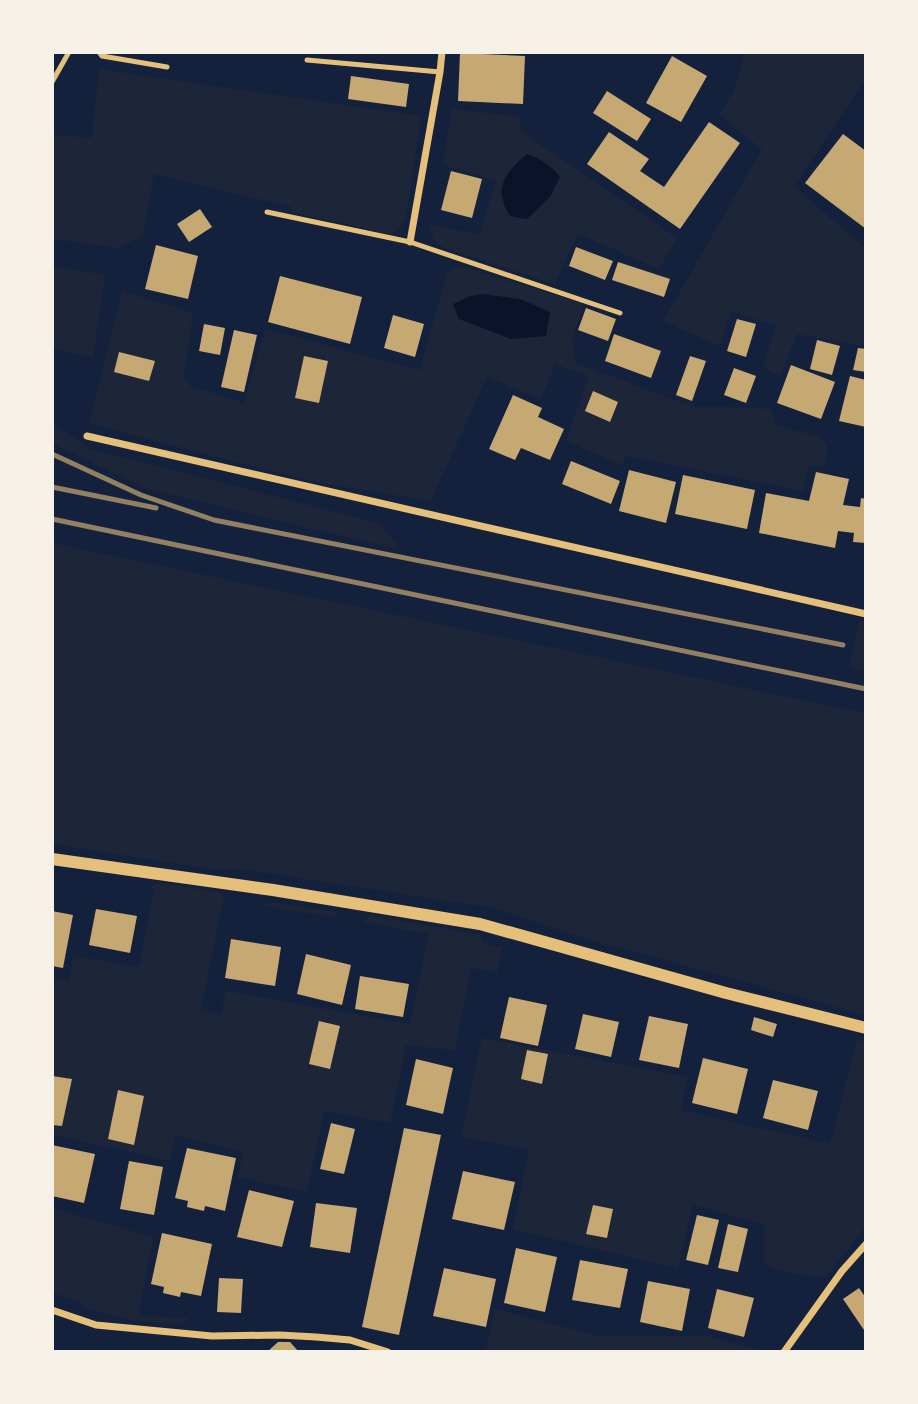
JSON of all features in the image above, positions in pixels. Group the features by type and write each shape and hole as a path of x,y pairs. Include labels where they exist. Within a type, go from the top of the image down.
{"street":[{"path":"410,242 442,52"},
{"path":"87,436 866,614"},
{"path":"52,859 272,890 480,924 726,993 866,1028"},
{"path":"784,1352 842,1271 866,1244"},
{"path":"52,1310 96,1325 212,1336 281,1335 350,1340 388,1352"}],"lane":[{"path":"52,82 69,52"},
{"path":"99,52 102,56 167,67"},
{"path":"307,60 440,72"},
{"path":"267,212 410,242 620,313"}],"shaded area":[{"path":"745,53 865,53 865,80 794,186 865,248 865,346 797,334 780,377 763,367 776,326 731,311 720,346 663,321 762,149 719,115 734,91"},
{"path":"99,69 421,116 406,217 400,229 390,234 292,212 292,207 154,174 143,235 118,248 53,239 53,135 92,138"},
{"path":"452,109 520,117 521,131 677,238 659,269 578,234 555,284 442,247 434,240 429,224 479,235 496,181 443,165"},
{"path":"527,154 545,163 560,177 550,197 527,219 510,216 502,197 502,189 512,168"},
{"path":"52,266 105,275 93,358 53,349"},
{"path":"461,266 584,304 572,339 576,363 694,407 772,409 775,425 816,436 825,442 828,451 824,466 809,465 803,491 626,456 622,465 566,441 589,376 555,364 541,399 487,377 431,501 316,482 89,424 122,291 193,313 184,377 190,386 244,403 265,329 420,370 447,273"},
{"path":"483,294 520,299 550,312 546,336 511,339 459,319 453,304 470,296"},
{"path":"53,424 91,449 379,523 401,550 147,489 53,444"},
{"path":"52,543 865,713 865,1015 580,937 493,908 240,869 210,869 53,844"},
{"path":"859,621 865,622 865,671 849,668"},
{"path":"159,883 218,892 224,900 201,1010 221,1014 226,991 410,1024 429,934 363,922 370,915 480,935 484,944 502,947 497,973 471,968 455,1050 406,1045 390,1123 324,1111 307,1192 238,1177 243,1152 175,1135 170,1161 53,1135 53,978 69,981 74,956 139,967 154,889 152,888"},
{"path":"268,902 336,912 338,918 263,906"},
{"path":"482,1038 688,1077 681,1110 830,1144 857,1040 865,1042 865,1227 826,1277 794,1274 764,1264 764,1224 692,1205 678,1269 513,1229 529,1150 461,1137"},
{"path":"52,1208 153,1237 138,1316 188,1318 184,1324 134,1321 87,1309 84,1304 53,1293"},
{"path":"495,1309 599,1336 706,1336 764,1351 486,1351"}],"building":[{"path":"460,53 525,56 523,104 458,101"},
{"path":"672,56 707,76 681,122 646,103"},
{"path":"351,76 409,84 406,107 348,99"},
{"path":"607,91 651,119 637,141 593,113"},
{"path":"709,122 740,143 680,229 587,164 609,132 649,159 640,171 664,187"},
{"path":"843,134 866,151 866,229 805,183"},
{"path":"451,171 482,179 472,218 441,210"},
{"path":"200,209 212,227 189,242 177,224"},
{"path":"156,245 198,256 188,299 145,289"},
{"path":"576,247 613,261 605,280 569,266"},
{"path":"618,262 670,279 664,297 612,280"},
{"path":"280,276 362,297 350,344 268,322"},
{"path":"586,308 616,319 608,341 578,330"},
{"path":"393,315 424,324 415,357 384,348"},
{"path":"737,319 756,324 746,357 727,351"},
{"path":"204,324 225,328 220,355 199,351"},
{"path":"234,330 257,335 244,392 221,387"},
{"path":"614,334 661,351 651,378 605,361"},
{"path":"817,340 840,346 832,375 810,369"},
{"path":"858,348 866,349 866,372 853,370"},
{"path":"119,352 155,361 149,381 114,372"},
{"path":"304,356 328,361 319,403 295,398"},
{"path":"690,356 706,361 692,401 676,395"},
{"path":"791,365 835,382 821,419 777,403"},
{"path":"734,368 756,376 746,403 724,395"},
{"path":"850,376 866,380 866,427 839,421"},
{"path":"593,391 618,402 610,422 585,411"},
{"path":"513,395 542,408 538,417 564,429 550,460 521,448 515,460 489,449"},
{"path":"571,461 620,481 611,504 562,484"},
{"path":"629,470 676,482 666,523 619,511"},
{"path":"816,472 849,479 843,505 860,507 861,498 866,499 866,543 853,542 854,533 838,531 835,548 759,533 766,493 809,501"},
{"path":"683,475 755,490 747,529 675,514"},
{"path":"96,909 137,916 130,953 89,945"},
{"path":"52,911 73,915 63,968 52,966"},
{"path":"231,939 281,947 275,986 225,978"},
{"path":"306,954 351,965 342,1005 297,994"},
{"path":"360,976 409,984 403,1017 355,1009"},
{"path":"509,997 547,1005 538,1046 500,1038"},
{"path":"583,1014 619,1022 611,1057 575,1049"},
{"path":"649,1016 688,1024 679,1068 639,1060"},
{"path":"754,1017 777,1024 773,1037 751,1030"},
{"path":"319,1021 340,1026 330,1069 309,1064"},
{"path":"527,1050 548,1054 542,1084 521,1079"},
{"path":"703,1058 748,1069 737,1114 692,1103"},
{"path":"416,1059 453,1068 443,1114 406,1105"},
{"path":"52,1076 72,1079 62,1126 52,1125"},
{"path":"773,1080 818,1091 808,1130 763,1118"},
{"path":"118,1090 144,1096 134,1145 108,1139"},
{"path":"331,1123 355,1129 344,1174 320,1169"},
{"path":"404,1128 441,1135 399,1335 362,1327"},
{"path":"52,1145 95,1154 84,1203 52,1196"},
{"path":"187,1148 236,1158 225,1211 205,1206 204,1211 187,1207 188,1201 175,1198"},
{"path":"129,1161 163,1167 154,1215 120,1209"},
{"path":"463,1171 515,1182 504,1230 452,1219"},
{"path":"249,1190 294,1201 282,1247 237,1237"},
{"path":"316,1203 357,1208 350,1253 310,1247"},
{"path":"593,1205 613,1209 607,1238 586,1234"},
{"path":"697,1215 719,1220 708,1265 686,1260"},
{"path":"728,1224 748,1229 738,1272 718,1268"},
{"path":"162,1233 212,1244 201,1296 181,1292 180,1297 163,1293 164,1287 151,1284"},
{"path":"516,1248 557,1257 545,1312 504,1303"},
{"path":"580,1260 628,1269 620,1308 572,1300"},
{"path":"444,1268 496,1279 486,1327 433,1316"},
{"path":"219,1278 243,1279 241,1313 217,1312"},
{"path":"648,1281 690,1289 682,1331 640,1322"},
{"path":"859,1288 866,1298 866,1333 843,1299"},
{"path":"717,1289 754,1298 744,1337 708,1328"},
{"path":"278,1342 290,1342 299,1352 267,1352"}],"railway":[{"path":"52,454 141,495 214,520 843,645"},
{"path":"52,487 156,508"},
{"path":"52,519 866,689"}]}
